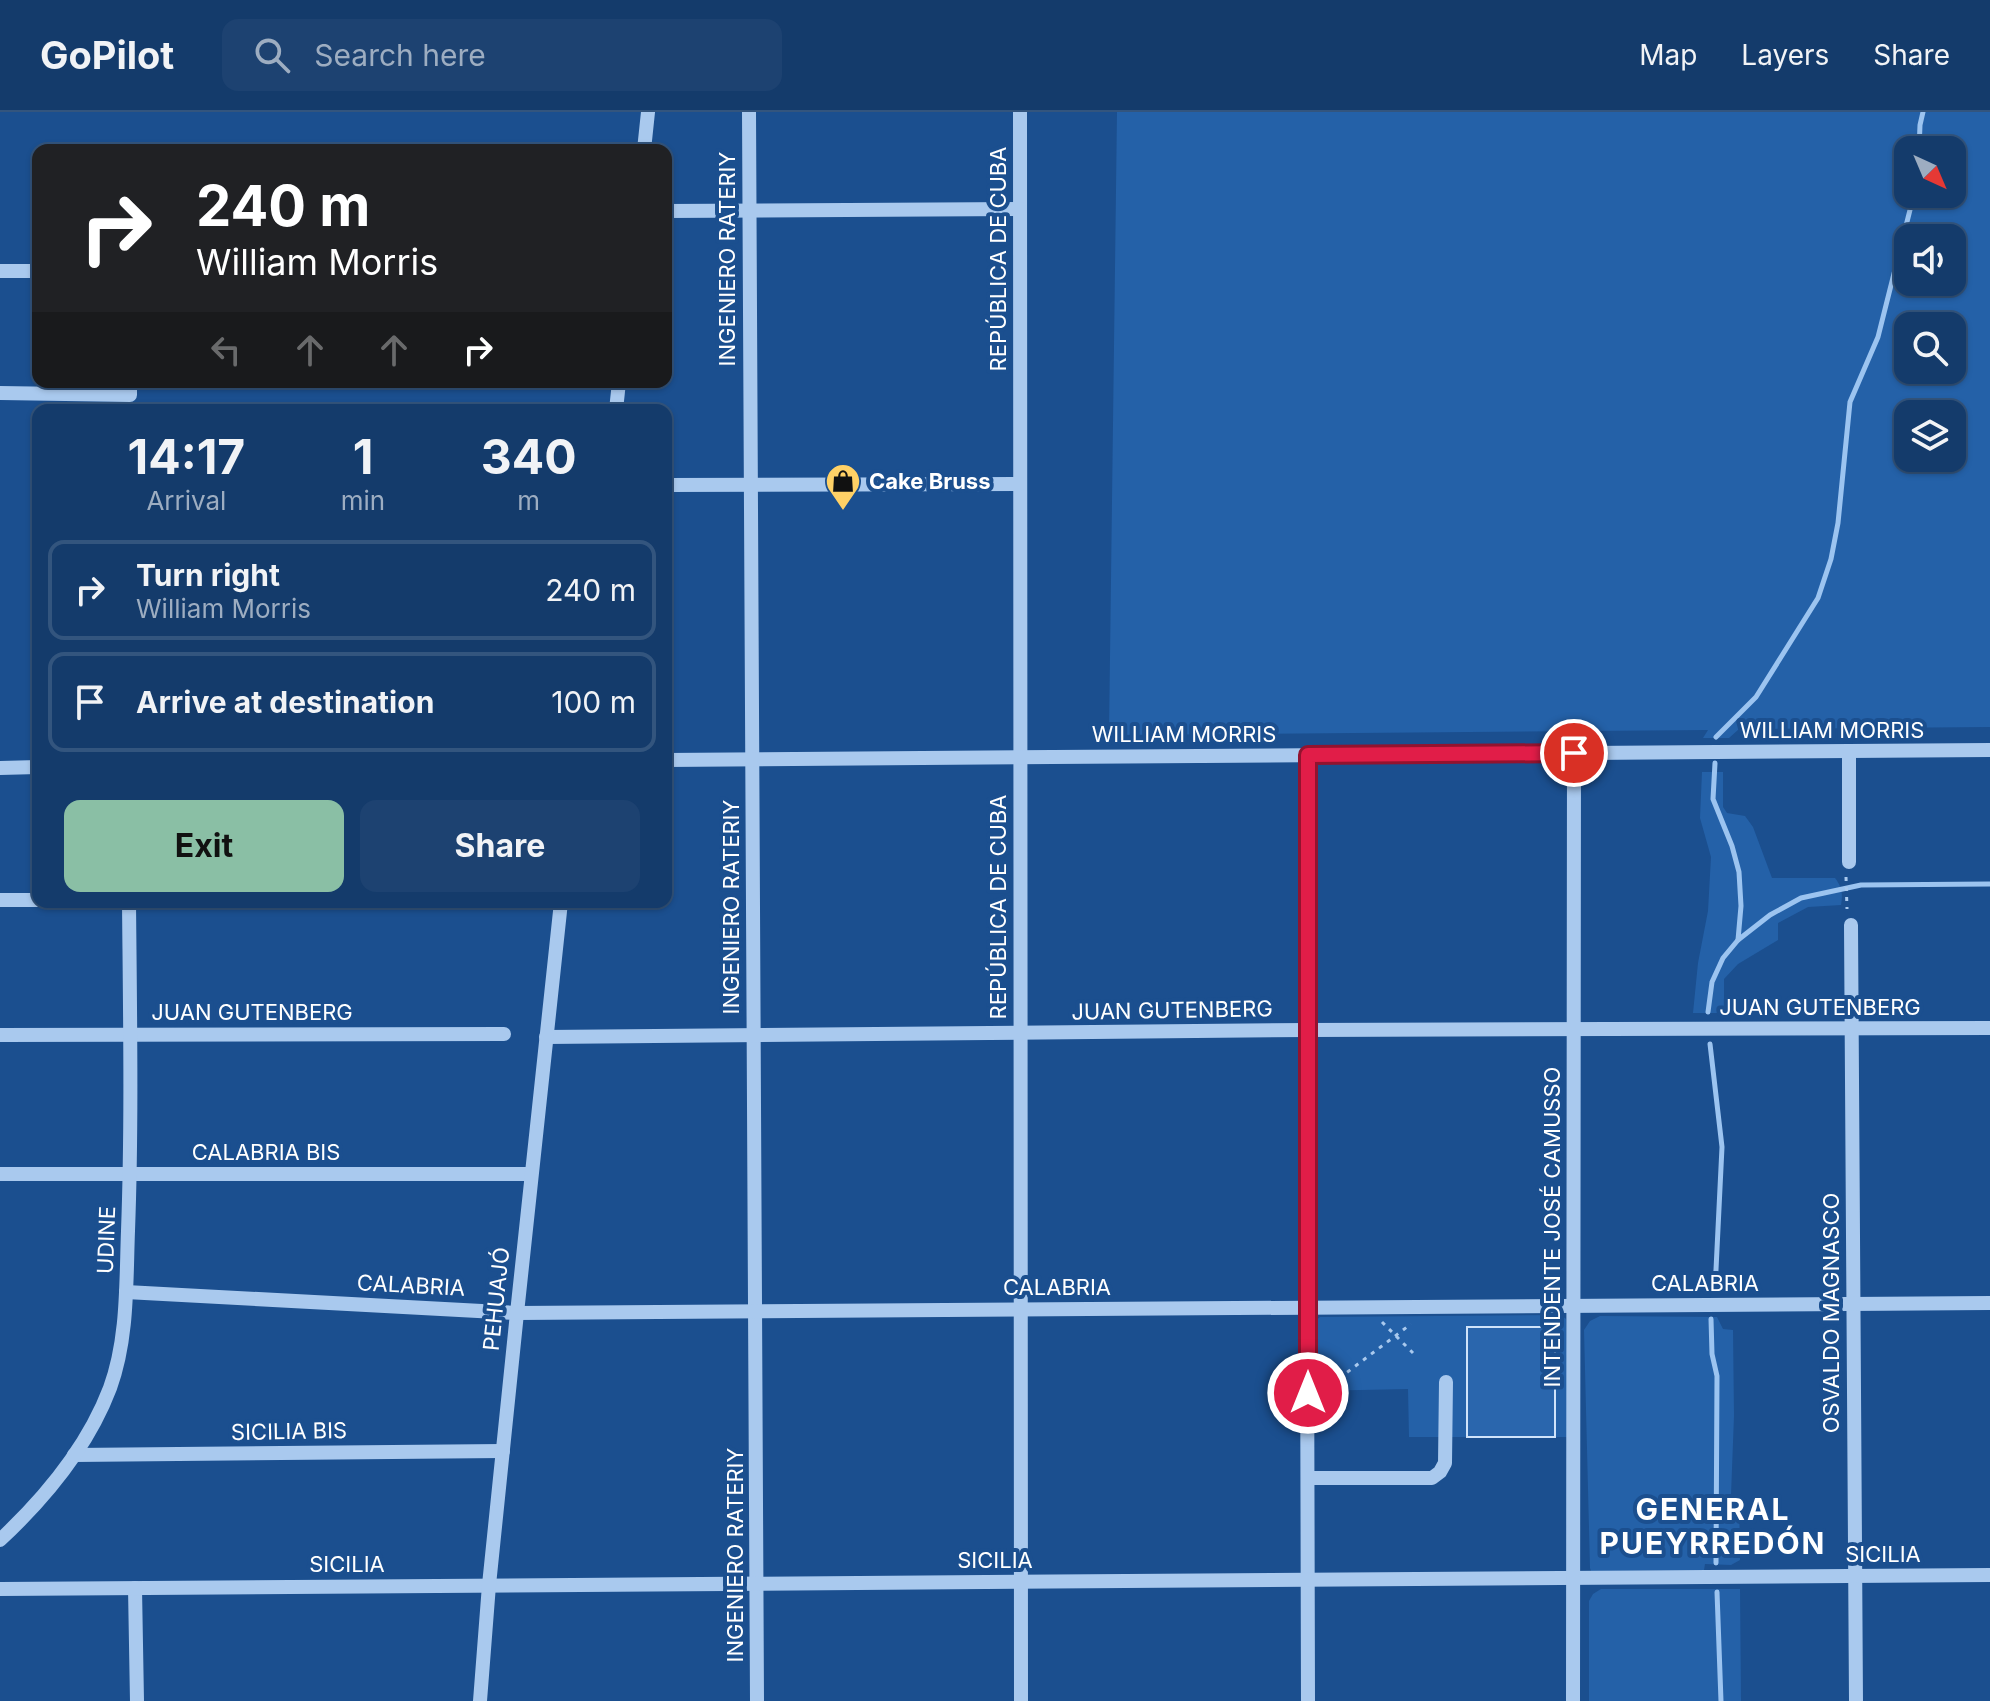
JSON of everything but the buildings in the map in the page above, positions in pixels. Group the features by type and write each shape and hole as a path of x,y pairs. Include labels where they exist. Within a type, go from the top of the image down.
{"street":[{"path":"645,144 648,112"},
{"name":"INGENIERO RATERIY","path":"749,112 757,1701"},
{"name":"REPÚBLICA DE CUBA","path":"1020,112 1021,1701"},
{"path":"672,211 1020,209"},
{"path":"0,271 32,271"},
{"path":"0,393 130,395 130,388"},
{"path":"672,485 1020,484"},
{"name":"WILLIAM MORRIS","path":"672,760 1990,750"},
{"path":"1849,751 1849,862"},
{"name":"INTENDENTE JOSÉ CAMUSSO","path":"1573,1701 1574,753"},
{"path":"1308,755 1308,1701"},
{"path":"0,768 32,767"},
{"path":"0,900 32,900"},
{"name":"UDINE","path":"0,1540 74,1455 110,1387 119,1355 126,1292 130,1174 129,908"},
{"name":"PEHUAJÓ","path":"480,1701 489,1585 560,908"},
{"name":"OSVALDO MAGNASCO","path":"1851,925 1856,1701"},
{"name":"JUAN GUTENBERG","path":"546,1037 1990,1028"},
{"name":"JUAN GUTENBERG","path":"0,1035 504,1034"},
{"name":"CALABRIA BIS","path":"0,1174 531,1174"},
{"name":"CALABRIA","path":"126,1292 517,1313 1990,1303"},
{"path":"1308,1478 1432,1478 1445,1463 1446,1382"},
{"name":"SICILIA BIS","path":"74,1455 503,1451"},
{"name":"SICILIA","path":"0,1589 1990,1575"},
{"path":"135,1588 137,1701"}],"path":[{"path":"1846,883 1847,892"},
{"path":"1367,1307 1413,1353"},
{"path":"1326,1391 1407,1326 1417,1323"}],"shaded area":[{"path":"1117,112 1990,112 1990,727 1739,729 1729,738 1703,738 1708,730 1109,735"},
{"path":"1702,772 1723,772 1723,807 1727,813 1745,816 1753,827 1772,878 1835,878 1842,894 1841,905 1808,907 1778,923 1778,940 1738,964 1724,979 1724,1013 1693,1013 1708,911 1711,857 1700,818"},
{"path":"1561,1315 1566,1319 1570,1437 1555,1437 1555,1335 1549,1327 1467,1327 1467,1437 1409,1437 1408,1389 1313,1391 1314,1322 1320,1317"},
{"path":"1600,1316 1717,1317 1723,1329 1733,1330 1731,1495 1739,1496 1740,1560 1731,1565 1705,1564 1704,1570 1591,1571 1584,1330 1590,1321"},
{"path":"1601,1589 1740,1589 1741,1701 1589,1701 1589,1601"}],"waterway":[{"path":"1920,136 1923,112"},
{"path":"1716,737 1756,697 1818,598 1831,559 1838,523 1850,402 1878,337 1910,208"},
{"path":"1708,1012 1712,982 1723,958 1738,940 1741,906 1739,872 1713,799 1715,763"},
{"path":"1738,940 1770,915 1801,898 1861,885 1990,884"},
{"path":"1710,1044 1722,1147 1715,1290"},
{"path":"1711,1319 1712,1354 1717,1376 1716,1563"},
{"path":"1717,1592 1721,1701"}],"place":[{"name":"Cake Bruss","path":"843,512"}],"district":[{"name":"GENERAL PUEYRREDÓN","path":"1713,1527"}],"route":[{"path":"1308,1393 1308,755 1574,753"}]}
